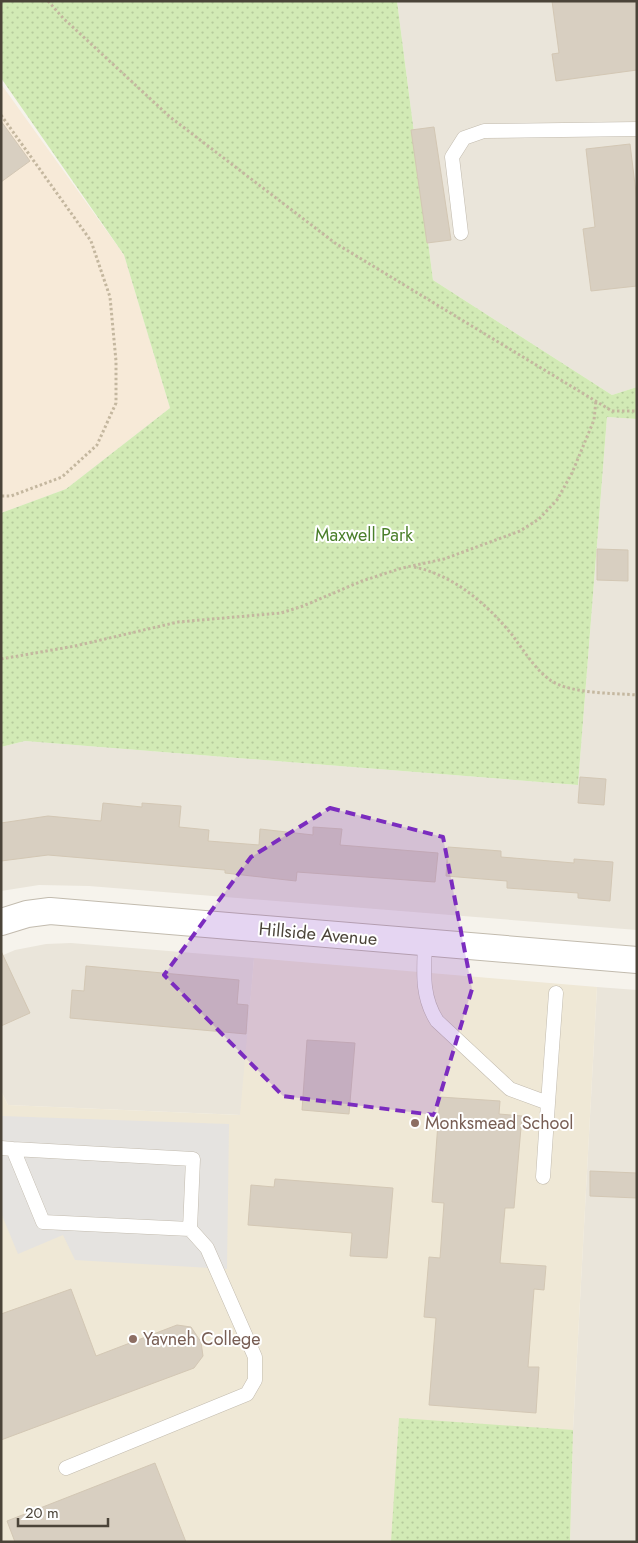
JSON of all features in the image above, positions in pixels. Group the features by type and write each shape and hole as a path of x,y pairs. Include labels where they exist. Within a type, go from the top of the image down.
{"street":[{"name":"Hillside Avenue","path":"1,922 27,914 50,911 637,960"}],"lane":[{"path":"461,233 452,157 464,138 484,131 637,129"},
{"path":"425,943 424,992 428,1007 437,1020 510,1089 548,1104"},
{"path":"543,1177 556,993"},
{"path":"66,1468 247,1394 255,1380 255,1357 207,1248 190,1229 193,1159 7,1148 43,1222 190,1229"}],"path":[{"path":"48,1 63,18 170,117 335,243 612,411 637,411"},
{"path":"1,115 91,241 110,297 116,361 116,403 97,445 62,476 11,496 1,496"},
{"path":"1,659 76,646 178,622 281,613 303,606 362,581 411,566 444,559 520,531 539,519 557,500 572,473 594,420 596,400"},
{"path":"411,566 432,570 469,593 509,632 536,666 550,680 577,689 637,695"}],"highlighted area":[{"path":"330,808 443,837 472,989 434,1115 283,1096 164,975 251,857"}],"shaded area":[{"path":"397,1 637,1 637,387 612,395 433,280"},
{"path":"1,84 124,255 170,408 66,489 1,513"},
{"path":"607,417 637,419 637,930 89,886 39,885 1,891 1,747 25,741 578,785"},
{"path":"71,943 254,958 241,1115 8,1105 1,1091 1,956 15,950 46,944"},
{"path":"254,958 597,987 573,1430 570,1542 1,1542 1,1091 8,1105 240,1115"},
{"path":"597,987 637,990 637,1542 570,1542 573,1430"},
{"path":"1,1116 229,1124 227,1269 75,1260 63,1235 18,1254 1,1213"}],"green space":[{"name":"Maxwell Park","path":"1,1 397,1 433,280 612,395 637,387 637,419 607,417 578,785 25,741 1,747 1,513 66,489 170,408 124,255 1,78"},
{"path":"399,1418 573,1430 570,1542 391,1542"}],"building":[{"path":"552,1 637,1 637,70 556,81 552,54 559,53"},
{"path":"1,121 30,161 1,182"},
{"path":"434,127 451,240 427,243 411,130"},
{"path":"630,144 637,201 637,286 591,291 583,229 595,227 586,149"},
{"path":"597,549 628,550 628,581 597,580"},
{"path":"580,777 606,779 604,805 578,803"},
{"path":"103,803 142,807 142,803 181,806 179,827 209,830 208,841 259,845 260,829 313,835 313,827 342,829 340,845 438,853 435,882 297,872 296,881 225,873 225,870 48,855 1,861 1,823 48,816 101,821"},
{"path":"448,847 501,851 501,857 574,863 574,859 613,862 610,901 578,898 578,893 507,888 507,881 446,876"},
{"path":"1,951 30,1013 1,1026"},
{"path":"86,966 239,980 237,1004 248,1005 246,1034 70,1018 72,990 84,991"},
{"path":"307,1040 355,1043 349,1114 302,1110"},
{"path":"440,1097 500,1101 499,1114 522,1116 514,1208 505,1208 500,1263 546,1266 544,1290 534,1289 528,1367 539,1367 536,1413 429,1405 436,1318 424,1317 429,1257 440,1258 444,1203 432,1202"},
{"path":"590,1171 637,1173 637,1198 590,1196"},
{"path":"275,1179 393,1188 387,1258 350,1256 352,1233 248,1225 251,1185 274,1187"},
{"path":"71,1289 96,1356 177,1325 191,1327 201,1342 203,1356 194,1368 1,1440 1,1314"},
{"path":"155,1463 186,1542 15,1542 7,1521"}],"place":[{"name":"Monksmead School","path":"415,1123"},
{"name":"Yavneh College","path":"133,1339"}]}
